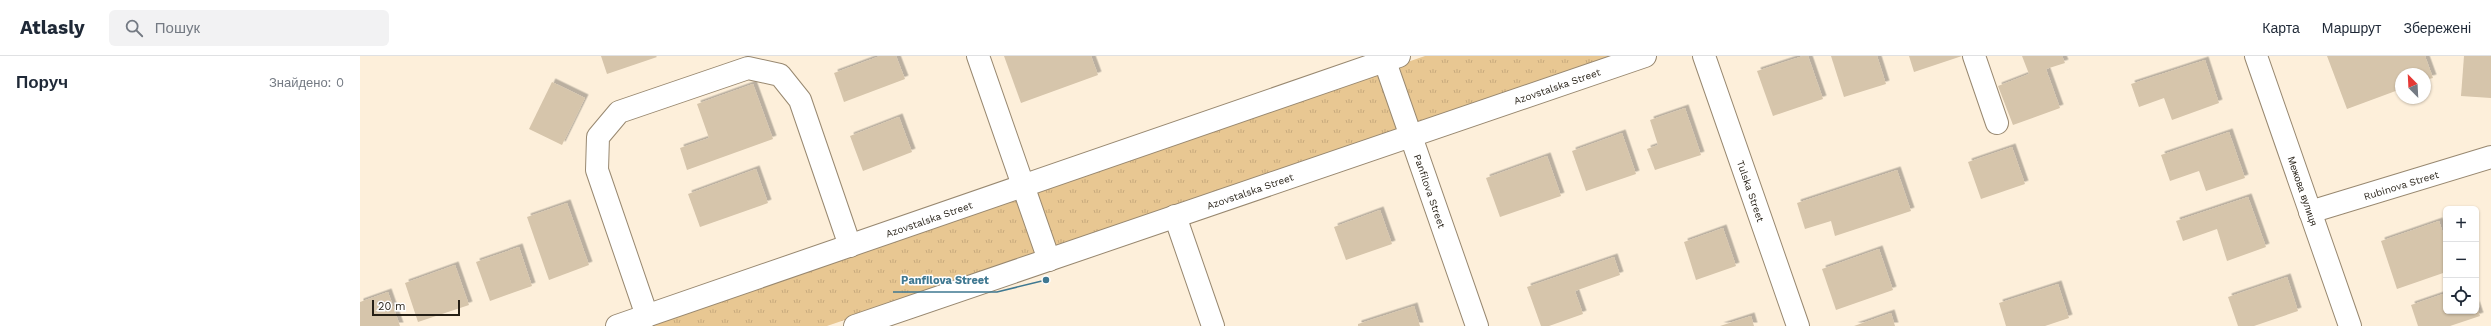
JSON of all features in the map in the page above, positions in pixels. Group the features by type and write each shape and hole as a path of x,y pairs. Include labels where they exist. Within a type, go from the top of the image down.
{"street":[{"path":"978,56 1049,260"},
{"name":"Azovstalska Street","path":"855,326 902,318 1049,260 1645,56"},
{"name":"Tulska Street","path":"1704,56 1798,326"},
{"path":"1974,56 1997,123"},
{"name":"Межова вулиця","path":"2256,56 2350,326"},
{"name":"Azovstalska Street","path":"618,326 1389,58"},
{"name":"Panfilova Street","path":"1389,58 1412,136 1477,326"},
{"path":"647,316 597,170 598,137 619,112 748,68 780,75 800,100 850,246"},
{"name":"Rubinova Street","path":"2310,212 2491,157"},
{"path":"1175,216 1213,326"}],"green space":[{"path":"1425,56 1619,56 827,326 638,326"}],"building":[{"path":"601,56 656,56 657,57 607,74"},
{"path":"880,56 896,56 905,79 844,102 834,73"},
{"path":"1004,56 1091,56 1098,75 1021,103"},
{"path":"1803,56 1808,56 1823,99 1773,116 1757,71"},
{"path":"1831,56 1877,56 1886,84 1844,97"},
{"path":"1909,56 1962,56 1914,72"},
{"path":"2022,56 2062,56 2065,63 2046,69 2060,108 2013,125 1998,86 2029,74"},
{"path":"2327,56 2425,56 2429,68 2395,68 2395,91 2347,109"},
{"path":"2464,56 2491,56 2491,98 2461,96"},
{"path":"2205,60 2219,103 2172,120 2164,98 2139,107 2131,84"},
{"path":"552,82 585,98 562,145 529,129"},
{"path":"753,84 773,139 687,170 680,148 709,138 697,104"},
{"path":"1685,108 1701,155 1655,170 1647,149 1658,145 1650,120"},
{"path":"899,117 912,152 863,171 850,136"},
{"path":"2229,132 2245,178 2206,191 2199,171 2170,181 2161,155"},
{"path":"1622,133 1636,174 1586,191 1572,151"},
{"path":"2012,147 2025,184 1981,199 1968,162"},
{"path":"1547,156 1561,196 1500,217 1486,178"},
{"path":"756,169 768,203 700,227 688,194"},
{"path":"1897,170 1911,211 1835,236 1831,221 1805,229 1797,203"},
{"path":"2248,197 2266,247 2227,261 2217,229 2183,241 2176,221"},
{"path":"567,203 589,265 549,280 527,217"},
{"path":"1380,210 1392,244 1346,260 1334,227"},
{"path":"2439,221 2443,233 2443,273 2397,289 2381,241"},
{"path":"1723,228 1736,266 1696,280 1684,242"},
{"path":"519,247 532,286 490,301 476,262"},
{"path":"1879,249 1893,290 1836,310 1822,269"},
{"path":"1614,257 1620,275 1575,291 1583,314 1549,326 1541,326 1527,287"},
{"path":"455,265 469,305 418,322 405,283"},
{"path":"2287,277 2298,311 2254,326 2238,326 2228,297"},
{"path":"2058,284 2069,318 2045,326 2006,326 1999,303"},
{"path":"388,292 400,326 360,326 360,302"},
{"path":"2443,294 2443,314 2479,313 2480,316 2450,326 2418,326 2411,305"},
{"path":"1414,306 1420,326 1358,326 1358,324"},
{"path":"1891,313 1895,326 1854,326"},
{"path":"1751,316 1754,326 1720,326"}],"place":[{"name":"Panfilova Street","path":"1046,280"}]}
